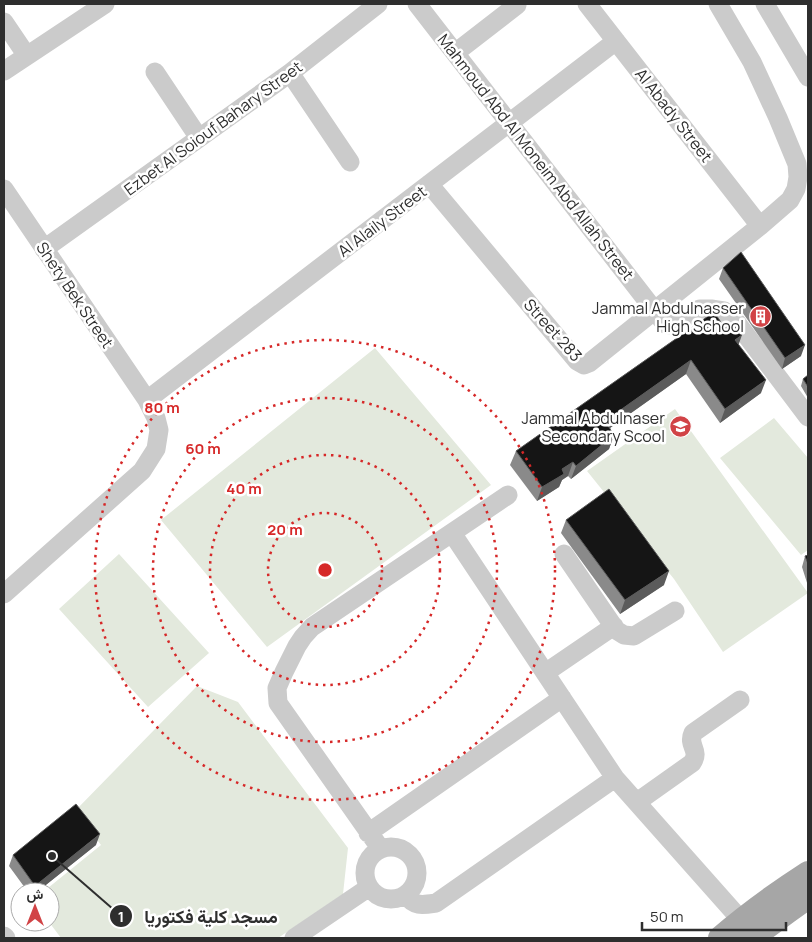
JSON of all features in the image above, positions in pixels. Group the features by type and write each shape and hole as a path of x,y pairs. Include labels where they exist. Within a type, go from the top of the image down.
{"main road":[{"path":"747,929 780,891 808,873"},
{"path":"720,938 747,929 786,912 808,897"}],"street":[{"path":"4,71 105,4"},
{"name":"Ezbet Al Soiouf Bahary Street","path":"44,249 290,73 378,4"},
{"name":"Mahmoud Abd Al Moneim Abd Allah Street","path":"417,4 654,311"},
{"path":"455,53 517,4"},
{"name":"Al Abady Street","path":"587,4 760,226"},
{"name":"Street 283","path":"430,184 577,361 584,365 589,363 760,226 790,200 796,189 798,177 797,164 778,118 752,62 718,4"},
{"path":"765,4 808,77"},
{"path":"4,22 27,56"},
{"name":"Al Alaily Street","path":"147,400 616,41"},
{"path":"155,72 199,138"},
{"path":"290,73 350,162"},
{"name":"Shety Bek Street","path":"4,189 147,400 156,418 159,430 156,448 142,470 4,594"},
{"path":"654,311 665,324 670,324 700,309 724,311 737,323 808,417"},
{"path":"380,848 278,703 277,688 297,646 312,627 508,495"},
{"path":"452,533 615,778 747,929"},
{"path":"564,554 616,630 624,635 634,636 675,611"},
{"path":"545,673 614,626"},
{"path":"368,833 562,698"},
{"path":"637,802 692,762 696,758 696,751 692,745 691,738 693,733 740,700"},
{"path":"406,895 418,905 436,903 615,778"},
{"path":"392,846 405,850 414,859 418,872 415,885 406,895 393,900 379,897 368,888 364,874 368,858 380,848 392,846"},
{"path":"294,938 368,888"}],"shaded area":[{"path":"375,348 491,485 267,647 161,520"},
{"path":"675,409 808,593 723,652 674,579 587,471"},
{"path":"774,418 808,458 808,550 801,555 720,458"},
{"path":"119,554 209,653 148,707 59,609"},
{"path":"197,686 238,702 348,848 343,894 278,938 61,938 56,932 60,932 60,882 55,882 101,845 75,811"}],"building":[{"path":"741,252 805,345 785,358 723,268"},
{"path":"714,312 725,328 733,322 742,335 735,340 766,380 725,409 691,360 605,421 614,435 576,466 573,462 562,469 564,474 542,487 516,451"},
{"path":"808,375 808,387 803,379"},
{"path":"609,489 669,571 625,600 566,520"},
{"path":"76,804 100,834 40,882 32,882 13,855"}],"place":[{"name":"Jammal Abdulnasser High School","path":"760,317"},
{"name":"Jammal Abdulnaser Secondary Scool","path":"681,427"},
{"name":"مسجد كلية فكتوريا","path":"52,856"}]}
